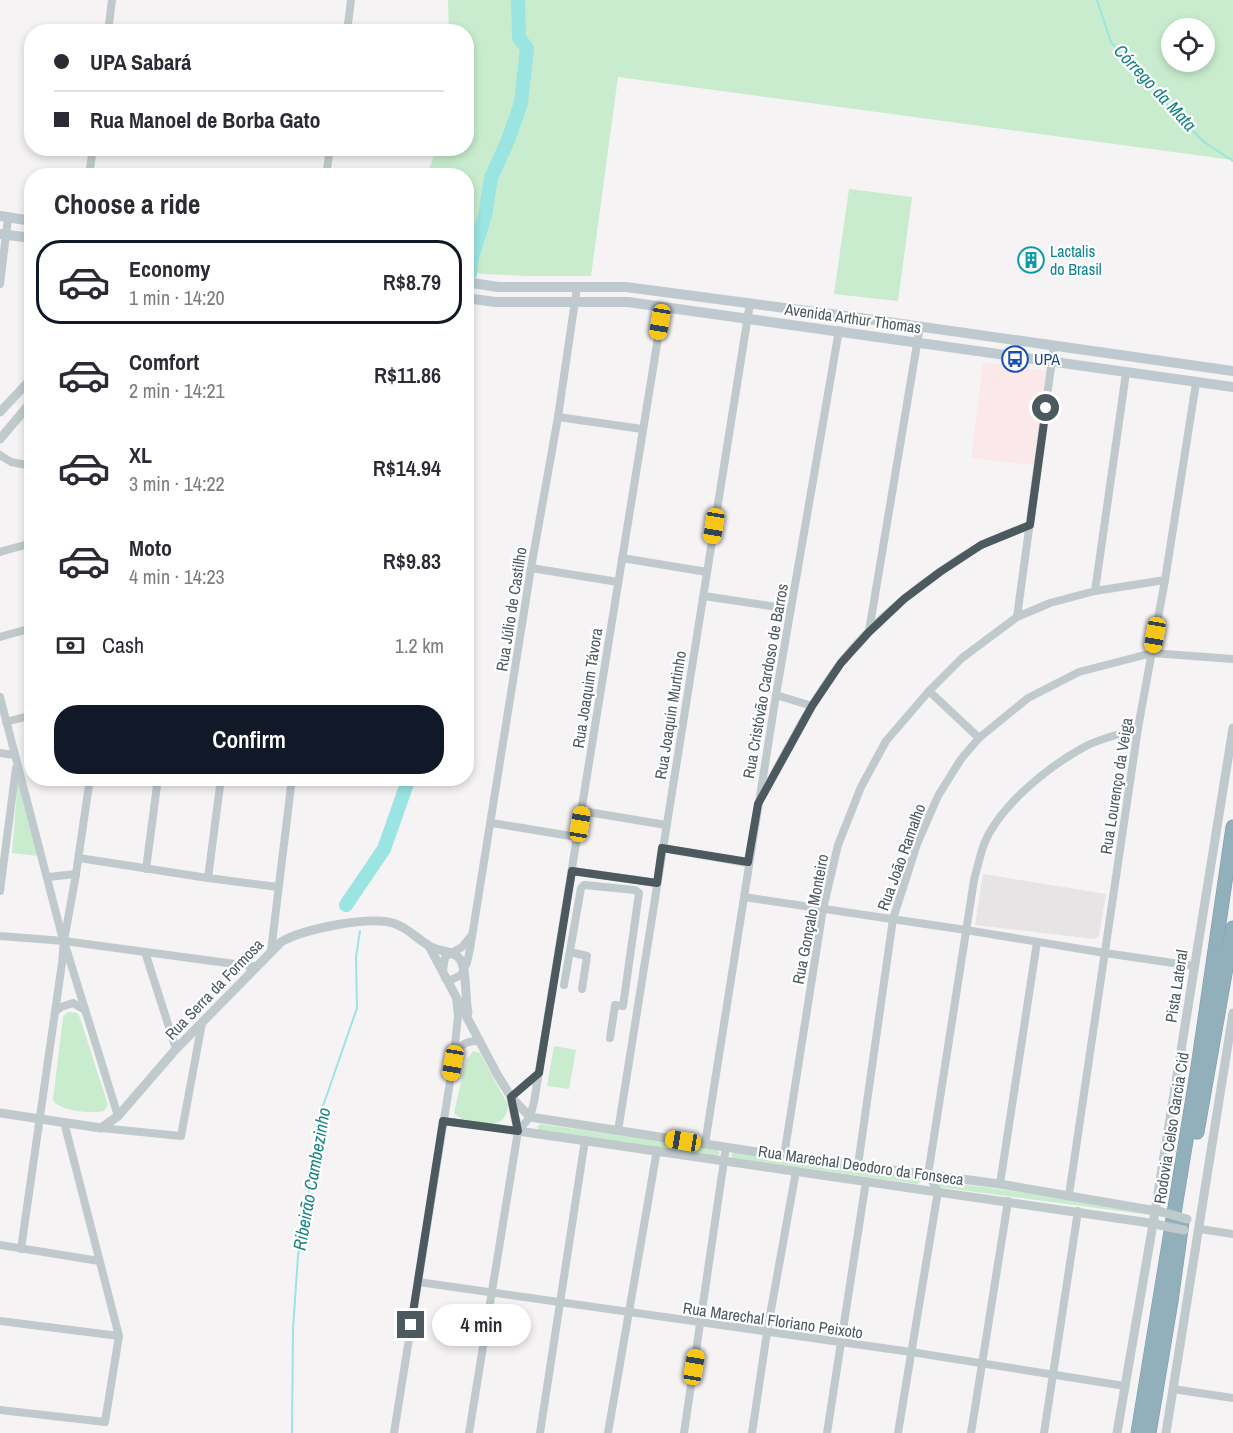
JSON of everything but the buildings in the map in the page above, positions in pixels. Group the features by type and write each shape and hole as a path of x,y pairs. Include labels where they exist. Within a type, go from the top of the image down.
{"highway":[{"name":"Rodovia Celso Garcia Cid","path":"1138,1433 1198,1067 1233,827"},
{"name":"Rodovia Celso Garcia Cid","path":"1149,1433 1188,1181 1233,928"}],"main road":[{"path":"4,217 24,220"},
{"path":"3,234 24,237"},
{"name":"Avenida Arthur Thomas","path":"474,283 498,287 626,287 1233,371"},
{"name":"Avenida Arthur Thomas","path":"474,299 495,302 627,302 1233,387"},
{"path":"1164,378 1170,373 1174,362"}],"street":[{"path":"109,24 112,0"},
{"path":"348,24 351,0"},
{"path":"0,284 4,217"},
{"name":"Rua Júlio de Castilho","path":"464,969 470,949 492,823 577,287"},
{"name":"Rua Joaquin Murtinho","path":"618,1131 750,303"},
{"name":"Rua Joaquim Távora","path":"518,1131 530,1117 539,1073 663,307"},
{"path":"869,632 920,326"},
{"name":"Rua Cristóvão Cardoso de Barros","path":"705,1144 748,862 839,330"},
{"path":"1017,617 1054,345"},
{"path":"1095,591 1126,373"},
{"name":"Rua Lourenço da Veiga","path":"1068,1195 1138,728 1165,580 1196,383"},
{"path":"0,412 4,404 24,385"},
{"path":"0,439 24,410"},
{"path":"558,417 642,429"},
{"path":"0,455 11,462 24,464"},
{"path":"758,804 812,706 841,663 869,632 904,599 940,572 981,545 1030,525"},
{"path":"0,552 24,545"},
{"path":"622,558 707,572"},
{"path":"531,568 618,582"},
{"name":"Rua Gonçalo Monteiro","path":"784,1156 823,909 838,845 861,787 886,741 929,691 962,658 1017,617 1050,603 1095,591 1165,580"},
{"path":"704,596 790,609"},
{"path":"0,637 24,630"},
{"name":"Rua João Ramalho","path":"858,1166 893,919 917,844 938,796 961,759 978,738 1028,698 1079,672 1152,653 1233,659"},
{"path":"929,691 978,738"},
{"path":"776,695 812,706"},
{"path":"0,697 64,941 118,1116"},
{"path":"6,722 24,717"},
{"path":"898,1433 938,1191 928,1175 974,880 985,843 999,819 1016,799 1050,769 1087,746 1138,728"},
{"name":"Pista Lateral","path":"1117,1433 1159,1211 1194,966 1233,728"},
{"path":"0,753 15,759"},
{"path":"0,891 15,759"},
{"path":"21,1249 64,941 89,786"},
{"path":"146,869 157,786"},
{"path":"208,878 220,786"},
{"path":"271,951 291,786"},
{"path":"582,811 666,825"},
{"path":"492,823 578,837"},
{"path":"662,848 748,862"},
{"path":"79,858 278,887"},
{"path":"572,871 657,883"},
{"path":"48,877 76,874"},
{"path":"616,888 618,877"},
{"path":"564,985 581,888 589,884 635,891 640,896 623,1006 615,1005 610,1038"},
{"path":"744,897 1194,966"},
{"name":"Rua Serra da Formosa","path":"101,1128 118,1116 176,1049 271,951 290,937 340,925 376,920 406,928 429,946 451,953"},
{"path":"451,953 462,961 464,969 457,978 451,980 444,975 443,962 451,953 462,947 472,935"},
{"path":"0,936 64,941 256,967"},
{"path":"1000,1184 1037,942"},
{"name":"Rua Serra da Formosa","path":"429,946 511,1097 530,1117"},
{"path":"144,952 176,1049"},
{"path":"570,952 587,956 582,989"},
{"name":"Rua Serra da Formosa","path":"464,969 465,998 470,1024"},
{"path":"394,1433 453,1063 458,1016 456,997"},
{"path":"55,1012 61,1007 73,1004 85,1010"},
{"path":"1166,1433 1233,1013"},
{"path":"0,1113 101,1128 181,1136 202,1023"},
{"path":"453,1063 460,1045 468,1041 480,1041"},
{"path":"511,1097 539,1073"},
{"name":"Rua Serra da Formosa","path":"511,1097 518,1131"},
{"path":"530,1117 726,1148 1068,1195 1159,1211 1187,1219 1200,1228 1233,1234"},
{"path":"443,1121 518,1131 469,1433"},
{"path":"0,1410 105,1422 119,1336 64,1122"},
{"name":"Rua Marechal Deodoro da Fonseca","path":"518,1131 1078,1211 1184,1230 1200,1228"},
{"path":"540,1433 585,1140"},
{"path":"684,1433 726,1148"},
{"path":"608,1433 657,1150"},
{"path":"752,1433 767,1332 796,1171"},
{"path":"827,1433 866,1180"},
{"path":"971,1433 1008,1201"},
{"path":"1044,1433 1078,1211"},
{"path":"0,1245 99,1261"},
{"name":"Rua Marechal Floriano Peixoto","path":"418,1282 910,1352 1125,1386"},
{"path":"0,1321 119,1336"},
{"path":"1173,1389 1233,1398"}],"shaded area":[{"path":"983,362 1046,371 1034,465 971,458"},
{"path":"983,874 1106,894 1099,936 1094,939 975,925"}],"green space":[{"path":"448,0 1233,0 1233,160 618,77 591,276 474,273 474,168 429,168 434,156 474,156 474,24 449,24"},
{"path":"849,189 912,197 898,301 834,294"},
{"path":"18,780 38,856 12,853"},
{"path":"68,1012 77,1013 80,1018 108,1105 104,1111 84,1112 69,1109 56,1104 53,1100 63,1017"},
{"path":"554,1046 576,1050 569,1089 547,1086"},
{"path":"473,1051 480,1053 508,1105 505,1117 498,1122 488,1124 467,1120 454,1113 466,1060"},
{"path":"540,1124 716,1149 720,1153 717,1156 539,1131 537,1127"},
{"path":"733,1152 918,1178 920,1182 917,1184 733,1158 731,1155"},
{"path":"936,1182 1148,1210 1150,1215 938,1187"}],"waterway":[{"name":"Ribeirão Cambezinho","path":"474,251 485,216 491,178 521,103 527,48 519,38 518,0"},
{"name":"Córrego da Mata","path":"1097,0 1111,42 1142,78 1204,142 1233,161"},
{"name":"Ribeirão Cambezinho","path":"346,905 384,849 406,786"},
{"name":"Ribeirão Cambezinho","path":"292,1433 293,1329 298,1256 323,1106 357,1008 356,957 360,931"}],"place":[{"name":"Lactalis do Brasil","path":"1031,260"},
{"name":"UPA","path":"1015,359"}],"route":[{"path":"411,1325 443,1121 518,1131 511,1097 539,1073 572,871 657,883 662,848 748,862 758,804 812,706 841,663 904,599 940,572 981,545 1030,525 1046,408"}]}
